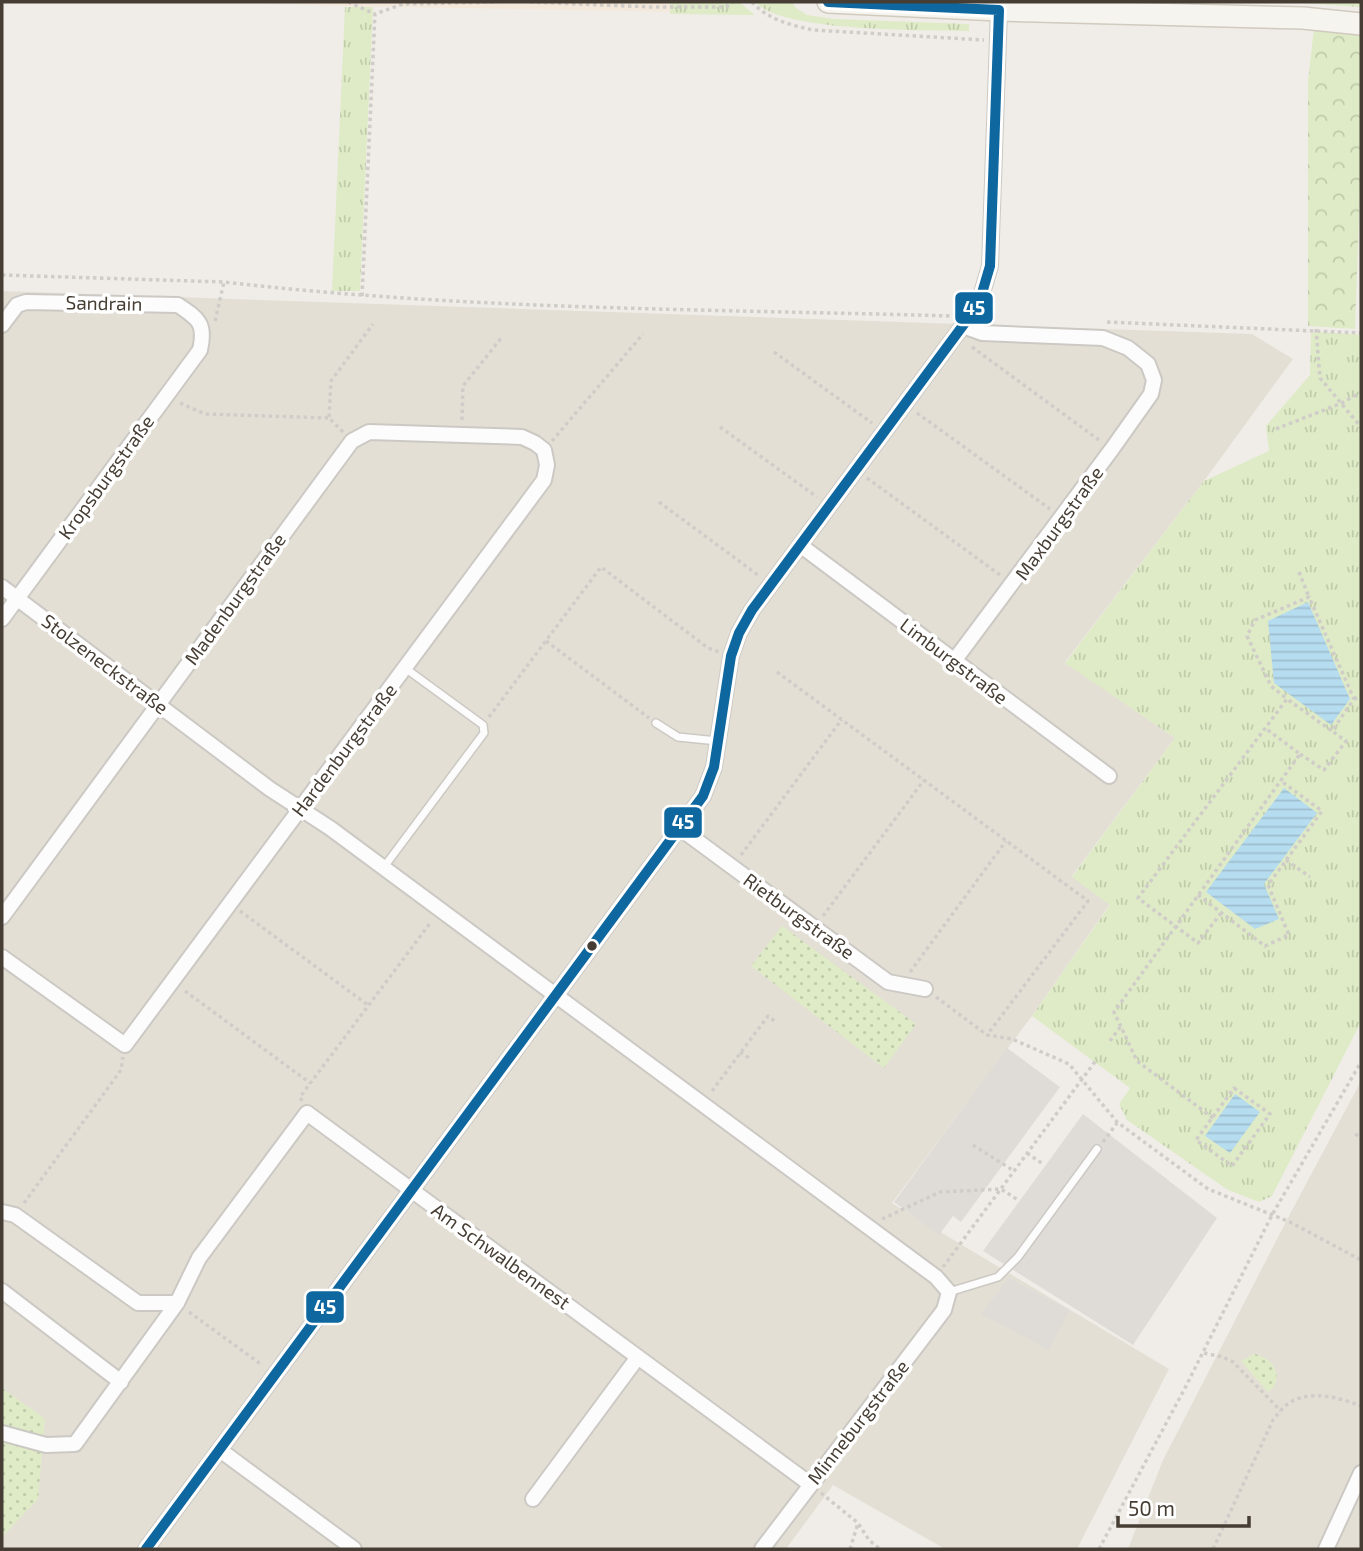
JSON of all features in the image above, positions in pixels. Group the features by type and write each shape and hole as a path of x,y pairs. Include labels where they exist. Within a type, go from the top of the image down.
{"street":[{"path":"828,2 999,10 1102,7 1303,18 1361,24"},
{"path":"146,1549 703,796 714,767 731,656 739,633 752,610 963,326 982,293 989,266 999,10"},
{"name":"Sandrain","path":"2,326 17,305 26,302 178,305 197,317 204,333"},
{"name":"Maxburgstraße","path":"954,661 1063,518 1151,394 1154,380 1148,364 1128,348 1102,338 982,333 963,326"},
{"name":"Kropsburgstraße","path":"2,619 200,350 204,333"},
{"path":"352,441 369,432 522,437 544,450"},
{"name":"Madenburgstraße","path":"2,917 352,441"},
{"name":"Hardenburgstraße","path":"125,1045 544,480 547,465 544,450"},
{"name":"Limburgstraße","path":"800,545 1109,776"},
{"name":"Stolzeneckstraße","path":"2,587 270,789 384,867 868,1226 936,1277 949,1292"},
{"name":"Rietburgstraße","path":"681,828 888,982 925,989"},
{"path":"2,957 125,1045"},
{"path":"2,1433 46,1445 75,1444 177,1303 200,1258 307,1113"},
{"name":"Am Schwalbennest","path":"307,1113 810,1484"},
{"path":"9,1214 138,1303 177,1303"},
{"path":"2,1292 121,1382"},
{"name":"Minneburgstraße","path":"762,1549 943,1310 949,1292"},
{"path":"533,1499 638,1357"},
{"path":"219,1450 354,1549"},
{"path":"1326,1549 1361,1474"}],"lane":[{"path":"384,867 484,733 483,725 405,668"},
{"path":"656,723 678,737 718,741"},
{"path":"949,1292 998,1277 1018,1257 1097,1149"}],"path":[{"path":"348,2 375,14 403,4 498,2"},
{"path":"530,2 651,7 726,7 733,2"},
{"path":"752,2 766,14 813,30 996,41"},
{"path":"362,296 375,14"},
{"path":"2,275 224,282 362,296 499,304 699,309 963,326 1036,391 1112,449"},
{"path":"204,333 215,322 224,282"},
{"path":"1094,321 1361,333"},
{"path":"329,418 331,381 373,324"},
{"path":"1316,329 1320,378 1361,427"},
{"path":"544,450 643,334"},
{"path":"462,436 463,386 502,337"},
{"path":"774,352 886,433"},
{"path":"1276,429 1342,403 1361,391"},
{"path":"165,397 205,414 329,418 352,441"},
{"path":"904,404 1063,518"},
{"path":"720,426 830,506"},
{"path":"857,471 1013,584"},
{"path":"659,502 771,584"},
{"path":"483,725 601,567 709,648 731,656"},
{"path":"1299,572 1354,699"},
{"path":"1265,728 1324,770 1346,741 1270,686 1247,636 1255,620 1309,597"},
{"path":"546,641 656,723"},
{"path":"777,672 1088,901 987,1035"},
{"path":"1332,731 1354,699 1361,696"},
{"path":"1221,913 1198,943 1138,898 1287,699"},
{"path":"732,867 842,719"},
{"path":"1213,1118 1137,1061 1114,1012 1300,754"},
{"path":"815,928 924,780"},
{"path":"1198,895 1265,946 1289,934 1268,885 1322,811 1281,780"},
{"path":"900,984 1006,841"},
{"path":"1286,860 1310,877"},
{"path":"230,903 368,1005"},
{"path":"307,1113 300,1097 440,909"},
{"path":"172,981 310,1083"},
{"path":"925,989 987,1035 1012,1039 1069,1064 1117,1122 1208,1189 1290,1222 1361,1260"},
{"path":"702,1104 768,1016 776,1022"},
{"path":"1110,1041 1121,1026"},
{"path":"9,1214 121,1070 125,1045"},
{"path":"740,1052 749,1058"},
{"path":"936,1277 1097,1059"},
{"path":"1099,1549 1203,1353 1272,1215 1361,1062"},
{"path":"1234,1088 1270,1114 1232,1166 1196,1140 1213,1118 1234,1088"},
{"path":"1097,1149 1117,1122"},
{"path":"1355,1134 1361,1137"},
{"path":"973,1145 1014,1171"},
{"path":"1027,1153 1043,1164"},
{"path":"868,1226 940,1192 1001,1189 1018,1200"},
{"path":"177,1303 275,1375"},
{"path":"1203,1353 1233,1362 1281,1412"},
{"path":"1213,1549 1273,1420 1287,1404 1299,1398 1315,1396 1339,1398 1361,1406"},
{"path":"810,1484 858,1523 880,1549"},
{"path":"850,1549 858,1523"}],"shaded area":[{"path":"232,2 686,2 686,12 343,6"},
{"path":"2,291 1252,334 1293,359 1204,481 1065,662 1175,738 1072,876 1110,904 1032,1016 892,1203 1169,1369 1077,1549 945,1549 833,1485 786,1549 2,1549"},
{"path":"1007,1048 1060,1087 961,1222 953,1216 939,1235 894,1202"},
{"path":"1361,1081 1361,1549 1128,1549 1163,1460"},
{"path":"1083,1114 1217,1218 1133,1345 983,1251"},
{"path":"1009,1278 1070,1310 1049,1350 981,1314"}],"green space":[{"path":"670,2 739,2 755,15 670,14"},
{"path":"756,2 792,2 807,15 834,19 969,24 969,31 823,24 770,12"},
{"path":"1288,2 1361,2 1361,7"},
{"path":"345,7 373,7 360,291 332,291"},
{"path":"1314,28 1361,30 1361,163 1355,329 1308,326 1308,81"},
{"path":"1311,333 1361,335 1361,1022 1272,1196 1259,1202 1228,1190 1127,1120 1119,1104 1130,1088 1032,1016 1110,905 1072,877 1175,738 1065,663 1204,481 1269,451 1266,426 1310,375"},
{"path":"782,926 916,1024 884,1068 751,966"},
{"path":"1254,1354 1266,1359 1275,1369 1276,1381 1268,1392 1241,1361"},
{"path":"2,1388 45,1419 38,1499 2,1537"}],"water":[{"path":"1308,602 1350,699 1331,725 1274,683 1268,621"},
{"path":"1284,788 1317,813 1264,884 1279,919 1255,929 1206,892"},
{"path":"1235,1094 1260,1112 1230,1153 1205,1136"}],"transit line":[{"name":"45","path":"828,2 999,10"},
{"name":"45","path":"146,1549 703,796 714,767 731,656 739,633 752,610 970,316 982,293 990,266 999,10"}]}
